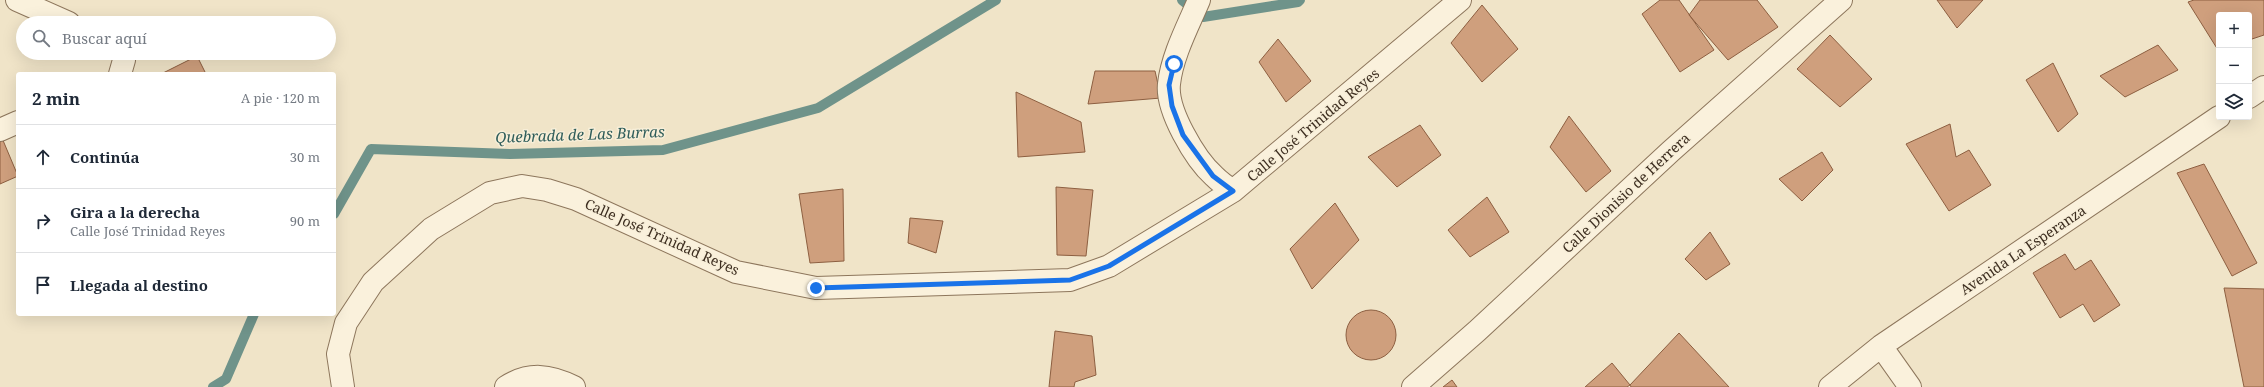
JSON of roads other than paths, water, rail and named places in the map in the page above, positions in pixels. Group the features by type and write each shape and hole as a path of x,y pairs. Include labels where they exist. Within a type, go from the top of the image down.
{"street":[{"path":"17,0 53,16"},
{"path":"1199,0 1174,64 1169,85 1172,106 1183,135 1213,176 1233,191"},
{"name":"Calle José Trinidad Reyes","path":"343,387 338,354 346,323 373,282 431,229 490,192 522,186 547,190 576,199 736,272 816,288 1070,280 1109,266 1233,191 1460,0"},
{"name":"Calle Dionisio de Herrera","path":"1413,387 1478,331 1671,151 1841,0"},
{"path":"121,72 124,60"},
{"path":"2252,95 2264,87"},
{"name":"Avenida La Esperanza","path":"1830,387 1881,346 2216,119"},
{"path":"0,130 16,123"},
{"path":"1881,346 1910,387"},
{"path":"506,387 516,380 537,375 558,379 574,387"}],"waterway":[{"name":"Quebrada de Las Burras","path":"336,210 371,149 510,154 663,150 818,108 996,0"},
{"name":"Quebrada de Las Burras","path":"1182,0 1203,17 1298,2 1300,0"},
{"name":"Quebrada de Las Burras","path":"213,387 226,379 253,316"}]}
